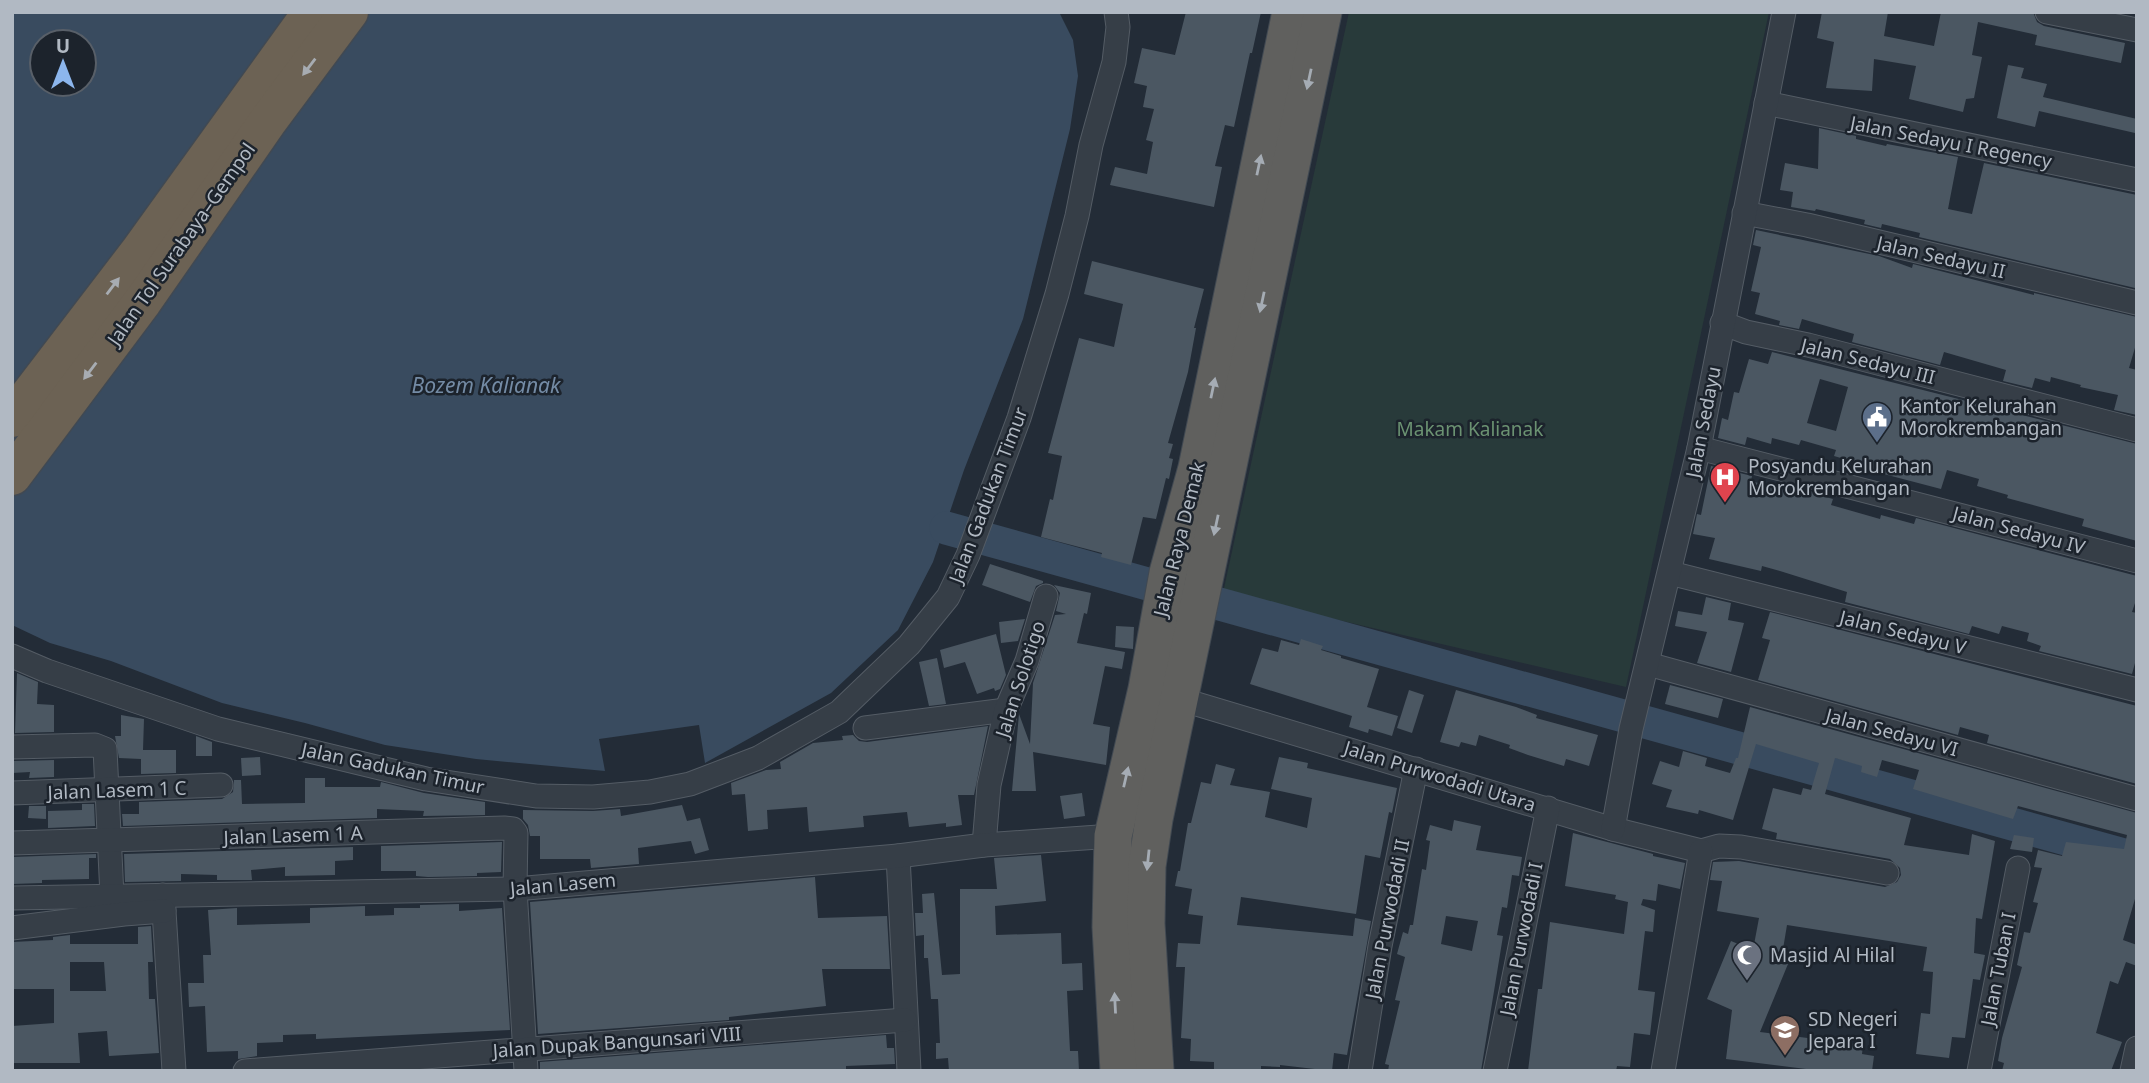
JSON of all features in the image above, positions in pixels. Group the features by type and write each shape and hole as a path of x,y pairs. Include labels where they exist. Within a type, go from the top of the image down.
{"highway":[{"name":"Jalan Tol Surabaya–Gempol","path":"12,418 139,252 312,12"},
{"name":"Jalan Tol Surabaya–Gempol","path":"12,476 143,301 268,121 349,12"},
{"name":"Jalan Raya Demak","path":"1155,1071 1146,924 1147,866 1154,818 1205,582 1218,440 1291,12"},
{"name":"Jalan Raya Demak","path":"1119,1071 1111,927 1113,836 1147,689 1168,573 1218,440 1323,12"}],"street":[{"name":"Jalan Gadukan Timur","path":"12,656 47,671 218,729 426,779 536,796 593,797 650,792 690,784 758,758 839,712 909,645 948,597 968,555 1019,418 1057,294 1077,216 1091,145 1114,62 1118,27 1115,12"},
{"name":"Jalan Sedayu","path":"1613,829 1631,729 1699,447 1784,12"},
{"path":"2047,12 2137,30"},
{"name":"Jalan Sedayu I Regency","path":"1766,103 2137,180"},
{"name":"Jalan Sedayu II","path":"1744,213 1807,225 2137,303"},
{"name":"Jalan Sedayu III","path":"1722,323 1746,332 2137,430"},
{"name":"Jalan Sedayu IV","path":"1699,447 2137,561"},
{"name":"Jalan Sedayu V","path":"1670,573 2137,690"},
{"name":"Jalan Solotigo","path":"984,845 989,785 1006,710 1027,661 1046,596"},
{"name":"Jalan Sedayu VI","path":"1647,664 2137,799"},
{"name":"Jalan Purwodadi Utara","path":"1180,699 1613,829 1701,851"},
{"path":"865,728 1006,710"},
{"path":"12,747 103,747 107,754 112,896"},
{"name":"Jalan Purwodadi II","path":"1360,1071 1380,946 1416,769"},
{"name":"Jalan Lasem 1 C","path":"12,793 221,785"},
{"name":"Jalan Purwodadi I","path":"1495,1071 1548,808"},
{"name":"Jalan Lasem 1 A","path":"12,843 509,828 516,833 515,889"},
{"name":"Jalan Lasem","path":"12,898 112,896 163,903 515,889 898,856 984,845 1113,836"},
{"path":"1663,1071 1701,851 1719,846 1741,847 1887,873"},
{"path":"898,856 909,1071"},
{"name":"Jalan Tuban I","path":"1979,1071 2018,868"},
{"path":"515,889 526,1060"},
{"path":"12,928 163,903 174,1071"},
{"name":"Jalan Dupak Bangunsari VIII","path":"244,1071 526,1060 905,1020"},
{"path":"2132,1071 2137,1048"}],"green space":[{"name":"Makam Kalianak","path":"1349,12 1769,12 1626,687 1223,593"}],"water":[{"name":"Bozem Kalianak","path":"12,12 1059,12 1073,40 1078,76 1070,129 1023,319 964,470 933,562 898,630 831,693 705,763 699,725 599,739 605,771 476,759 385,745 222,703 111,661 50,643 12,625"}],"building":[{"path":"1186,12 1261,12 1234,127 1225,125 1215,166 1222,167 1214,207 1110,185 1115,167 1147,174 1153,142 1146,140 1154,109 1143,107 1147,86 1134,83 1142,48 1175,55"},
{"path":"1822,12 1888,12 1884,36 1934,46 1941,12 2033,12 2037,22 2044,26 2125,43 2121,63 2035,45 2037,35 1978,22 1972,55 1982,57 1974,98 1966,99 1963,112 1909,99 1916,66 1874,59 1872,91 1826,88 1834,42 1817,38"},
{"path":"2008,65 2024,68 2021,78 2047,84 2043,97 2137,119 2135,133 2039,111 2035,127 1997,118"},
{"path":"1819,128 1886,146 1887,144 1958,157 1948,209 1972,214 1984,163 2137,195 2135,288 1919,237 1920,233 1882,224 1881,228 1864,224 1865,220 1816,209 1791,207 1793,192 1780,190 1785,163 1818,169"},
{"path":"1756,230 1879,256 1912,268 1913,264 2034,295 2137,317 2137,341 2129,368 2137,370 2137,415 2114,410 2118,395 2080,387 2081,385 2051,377 2050,382 2035,378 2032,388 2003,381 2006,370 1944,352 1940,365 1852,342 1854,334 1802,319 1799,329 1779,325 1780,321 1755,314 1760,293 1751,291 1761,247 1753,245"},
{"path":"1092,261 1204,289 1194,328 1188,372 1168,443 1173,444 1169,458 1173,459 1169,479 1166,478 1156,519 1143,517 1131,565 1101,557 1102,553 1041,537 1050,499 1053,500 1062,456 1048,453 1079,338 1114,347 1123,304 1084,294"},
{"path":"1772,352 2137,444 2137,541 2082,526 2084,519 2007,498 2008,495 1977,486 1979,479 1947,470 1941,489 1880,473 1856,470 1858,463 1834,456 1836,450 1801,440 1799,445 1772,438 1771,444 1747,437 1745,445 1718,438 1722,418 1728,420 1734,392 1739,393 1749,359 1768,364","holes":["1820,379 1848,387 1836,431 1807,423"]},
{"path":"1711,466 1752,476 1751,481 1792,492 1794,487 1818,493 1833,499 1831,505 1880,519 1881,515 1914,524 1916,518 2137,576 2137,597 2132,612 2137,613 2137,663 2132,674 2039,651 2041,646 2027,641 2029,633 2002,626 1999,634 1972,626 1969,634 1845,602 1847,592 1780,571 1762,566 1761,571 1709,559 1715,538 1693,534 1697,514 1701,515"},
{"path":"990,564 1043,583 1036,586 1030,602 982,585"},
{"path":"1054,585 1091,593 1077,643 1125,652 1122,669 1105,666 1093,724 1110,727 1106,765 1033,752 1036,791 1012,791 1019,714 1030,744 1033,683 1055,615 1066,614 1056,611 1060,593"},
{"path":"1706,597 1731,603 1728,620 1744,623 1731,672 1697,663 1707,632 1675,626 1678,611 1702,615"},
{"path":"1770,612 2137,706 2137,784 1987,743 1989,735 1960,727 1958,735 1758,680 1770,640 1762,638"},
{"path":"1025,619 1018,641 1001,643 999,622"},
{"path":"1116,626 1134,627 1133,649 1115,647"},
{"path":"996,634 1006,675 1000,689 995,691 994,688 977,694 965,662 944,668 940,650"},
{"path":"1301,639 1323,646 1321,650 1341,658 1379,669 1367,707 1398,716 1392,736 1369,729 1368,733 1349,727 1352,716 1250,684 1262,648 1278,652 1281,640 1299,645"},
{"path":"937,658 946,704 929,706 919,662"},
{"path":"17,673 38,682 37,704 54,705 54,732 15,733"},
{"path":"1670,685 1723,699 1718,718 1665,704"},
{"path":"1409,690 1424,695 1412,733 1397,728"},
{"path":"1456,690 1516,707 1537,715 1536,718 1598,735 1589,766 1566,759 1564,766 1479,735 1476,746 1461,742 1459,747 1440,742"},
{"path":"1750,707 2137,813 2137,892 2123,940 2137,945 2137,966 2126,962 2118,984 2110,981 2096,1033 2122,1042 2111,1071 2002,1071 2004,1063 1998,1061 2022,967 2017,965 2024,932 2030,933 2038,903 2033,902 2042,868 2034,867 2038,850 2062,856 2066,842 2124,849 2127,835 2018,806 2013,819 1913,789 1919,770 1882,760 1877,777 1861,772 1862,766 1835,758 1825,794 1911,818 1904,845 1969,855 1972,834 1995,841 1982,919 1976,918 1974,953 1985,955 1980,980 1973,979 1965,1038 1952,1037 1949,1058 1916,1054 1921,1013 1930,1014 1933,972 1923,971 1927,947 1787,925 1781,961 1788,964 1760,1032 1863,1045 1862,1054 1874,1056 1872,1071 1822,1071 1726,1059 1732,1010 1707,999 1731,941 1753,950 1759,918 1717,911 1722,881 1710,880 1713,862 1739,861 1885,887 1897,882 1901,875 1900,868 1890,859 1776,839 1777,833 1762,829 1773,788 1801,795 1803,788 1811,790 1819,763 1756,744 1733,820 1699,810 1698,814 1666,807 1672,790 1652,784 1660,761 1679,767 1683,751 1707,758 1705,766 1730,773 1738,758"},
{"path":"121,715 144,719 143,750 176,750 176,773 141,774 141,759 119,758 115,736 121,736"},
{"path":"988,726 974,795 958,795 962,825 946,827 946,823 909,827 907,812 863,816 864,827 809,832 807,807 767,810 768,829 748,831 745,794 732,795 731,783 766,770 781,769 780,762 813,743 843,740 842,736 853,735 859,741 867,742"},
{"path":"196,736 212,742 212,756 196,756"},
{"path":"260,757 261,775 242,776 241,758"},
{"path":"1279,757 1308,763 1307,768 1397,788 1392,813 1389,812 1380,858 1365,855 1356,914 1241,897 1237,925 1353,936 1355,918 1371,921 1347,1055 1334,1053 1332,1071 1280,1065 1261,1066 1261,1071 1214,1071 1214,1062 1190,1061 1191,1039 1181,1038 1185,967 1176,967 1178,943 1200,944 1203,916 1188,914 1192,889 1175,886 1178,871 1188,823 1191,823 1201,782 1211,784 1216,764 1235,769 1230,785 1270,792 1265,817 1307,828 1312,798 1271,789"},
{"path":"54,760 54,777 29,778 30,772 12,773 12,761"},
{"path":"305,778 325,778 325,787 380,787 381,782 424,793 485,802 485,815 423,816 424,811 377,809 377,818 123,826 122,814 139,814 139,802 222,799 233,792 234,780 241,780 242,804 305,803"},
{"path":"1082,793 1085,816 1064,819 1060,796"},
{"path":"82,804 94,804 95,826 48,828 48,811 82,810"},
{"path":"682,805 687,821 700,818 709,850 695,854 691,841 638,848 639,864 591,868 590,859 540,859 540,836 530,836 528,825 523,819 523,810 620,809 621,816"},
{"path":"29,806 46,806 46,819 28,818"},
{"path":"1454,820 1481,826 1476,850 1522,857 1519,876 1512,875 1507,908 1502,907 1497,935 1503,936 1481,1071 1388,1071 1389,1065 1385,1064 1400,1001 1395,1000 1405,957 1397,954 1403,932 1408,934 1410,925 1413,925 1422,869 1426,870 1430,841 1426,840 1430,825 1452,831","holes":["1446,916 1478,921 1472,951 1441,944"]},
{"path":"1573,833 1685,863 1680,889 1658,884 1656,901 1643,899 1641,905 1655,910 1653,932 1645,931 1638,990 1655,992 1650,1035 1634,1033 1630,1067 1617,1066 1616,1071 1528,1071 1550,922 1624,934 1628,902 1615,899 1616,895 1565,886"},
{"path":"2014,835 2034,838 2032,852 2010,849"},
{"path":"502,842 501,872 477,873 477,876 428,877 416,876 416,871 381,871 381,846"},
{"path":"353,847 353,860 335,861 335,875 285,876 285,867 251,870 252,880 217,880 217,875 181,874 181,881 125,882 124,854"},
{"path":"96,854 96,858 89,858 89,879 12,884 12,857"},
{"path":"1041,855 1046,901 995,906 996,935 1061,933 1062,964 1082,963 1083,990 1067,991 1070,1051 1078,1051 1079,1071 949,1071 948,1058 936,1059 936,1043 940,1043 938,999 931,999 928,958 924,958 924,935 916,936 915,913 923,913 922,894 934,893 942,975 960,974 960,889 997,889 994,858"},
{"path":"815,877 818,918 887,916 890,969 822,969 826,1006 729,1017 729,1020 538,1034 530,902"},
{"path":"459,904 459,911 502,908 510,1030 316,1039 316,1034 283,1035 283,1042 257,1043 257,1056 238,1059 238,1051 207,1052 205,1006 189,1007 188,983 204,983 203,955 211,955 208,910 237,908 237,925 310,923 310,908 365,906 365,916 394,915 394,908"},
{"path":"151,926 153,962 148,962 149,999 155,999 159,1053 109,1056 107,1031 78,1033 80,1063 12,1063 12,1026 54,1023 54,989 12,989 12,942 53,940 53,937 70,935 70,944 138,944 138,927","holes":["70,962 104,962 106,991 70,991"]},
{"path":"886,1035 887,1048 894,1048 895,1064 846,1066 846,1071 540,1071 540,1062"}],"waterway":[{"path":"946,528 2131,857"}],"place":[{"name":"Kantor Kelurahan Morokrembangan","path":"1877,444"},
{"name":"Posyandu Kelurahan Morokrembangan","path":"1725,504"},
{"name":"Masjid Al Hilal","path":"1747,982"},
{"name":"SD Negeri Jepara I","path":"1785,1057"}]}
